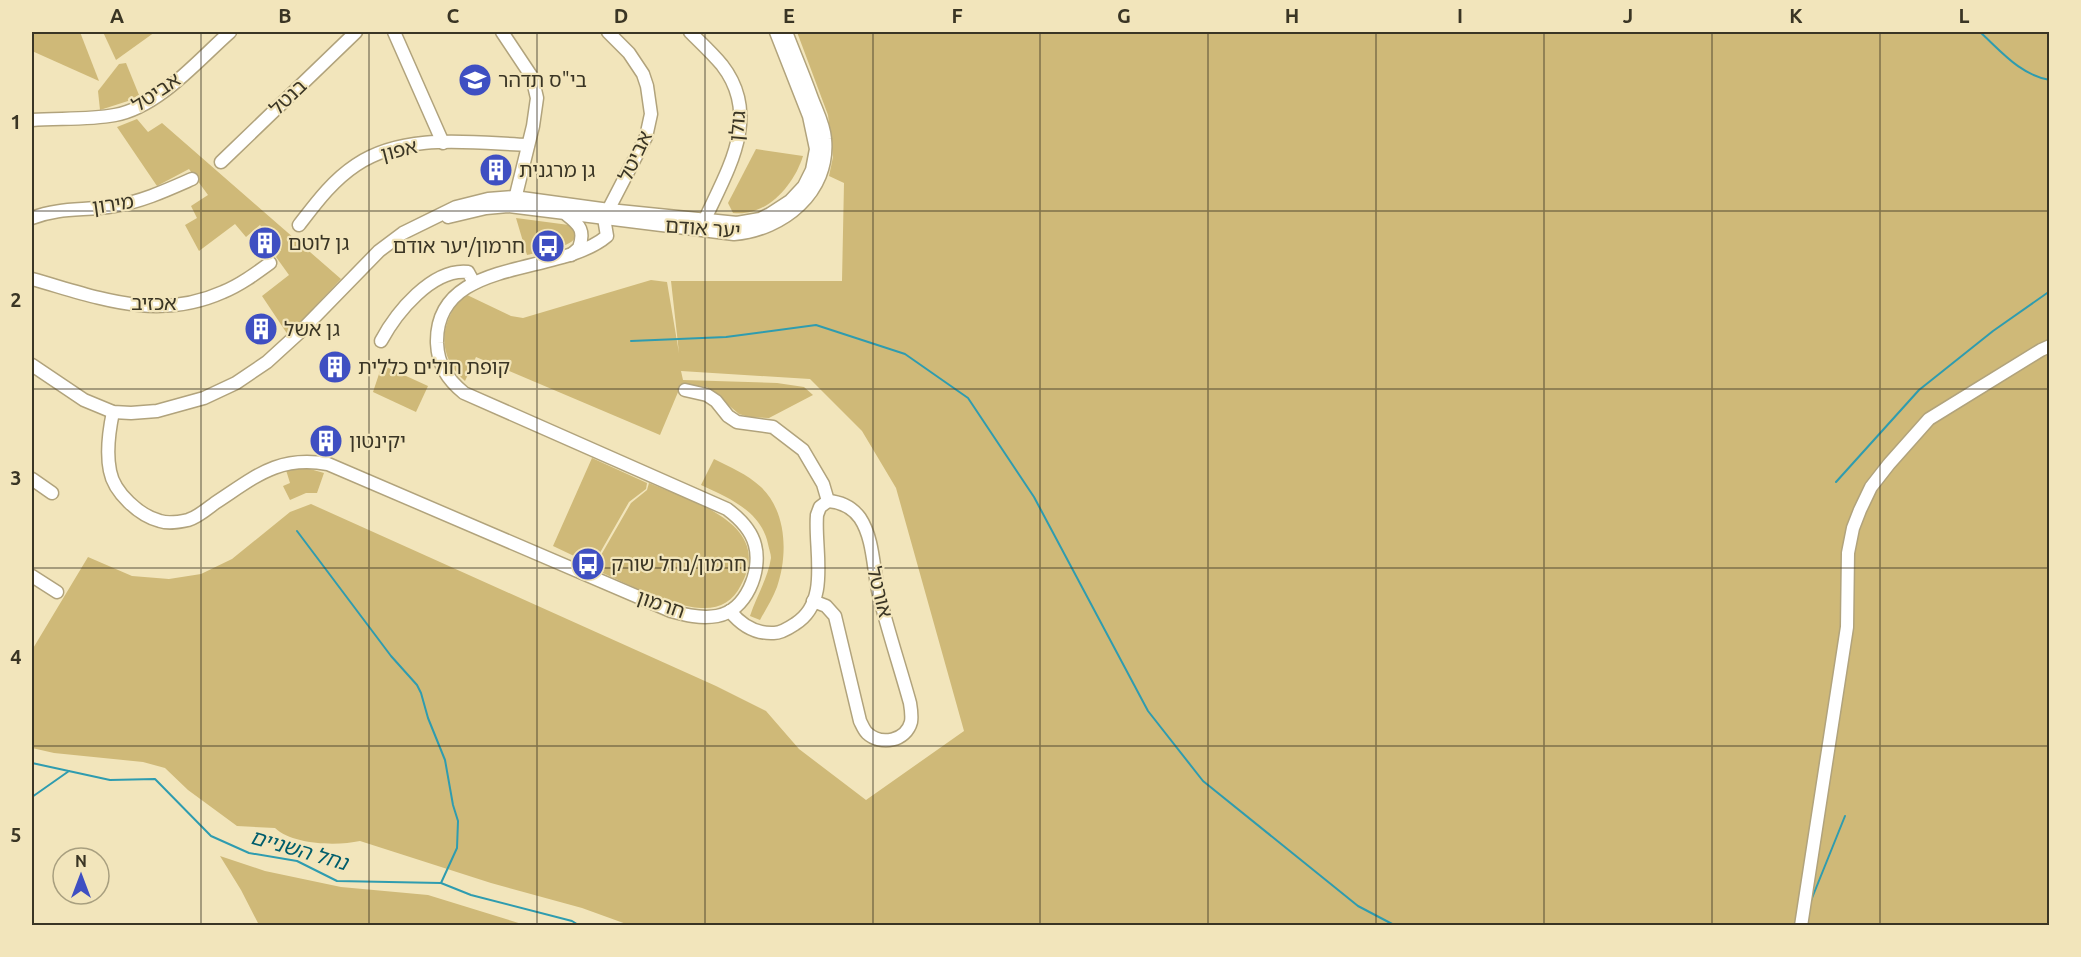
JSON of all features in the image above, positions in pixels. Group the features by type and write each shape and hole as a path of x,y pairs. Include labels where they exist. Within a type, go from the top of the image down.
{"street":[{"name":"אביטל","path":"32,120 108,116 134,109 167,89 230,32"},
{"name":"בנטל","path":"221,162 356,32"},
{"path":"394,32 443,143"},
{"path":"502,32 532,77 536,88 536,111 514,202"},
{"name":"אביטל","path":"607,214 646,137 651,114 643,74 636,62 608,32"},
{"name":"גולן","path":"690,32 722,65 734,85 740,106 738,142 702,226"},
{"name":"יער אודם","path":"702,226 749,222 770,214 798,194 809,178 816,149 814,131 776,32"},
{"name":"יער אודם","path":"32,365 84,400 113,412 131,413 168,409 204,398 236,383 267,362 301,331 379,251 415,226 514,202 702,226 734,234 747,233 768,226 800,206 818,181 825,148 823,129 786,32"},
{"name":"אפון","path":"298,225 340,178 357,164 380,153 402,147 443,143 528,145"},
{"name":"מירון","path":"32,218 49,211 112,207 130,203 192,179"},
{"name":"יער אודם","path":"514,202 567,214 607,214"},
{"path":"567,214 578,223 582,231 579,248 571,255"},
{"path":"607,214 607,236 585,251 490,276 461,290 448,302 441,316 437,334 442,370 451,383 464,393 727,509 740,519 749,531 755,544 756,571 749,589 730,611 739,623 749,629 775,633 788,629 800,621 813,601 819,571 817,515 820,507 828,501 823,484 803,450 773,427 737,422 707,395 684,390"},
{"name":"אכזיב","path":"32,279 115,302 161,308 204,300 225,292 270,263"},
{"path":"381,341 391,322 402,309 429,285 450,273 460,271 468,272 474,283"},
{"path":"1801,926 1847,627 1848,553 1853,528 1860,510 1871,487 1918,428 2049,346"},
{"name":"חרמון","path":"113,412 108,441 111,476 126,499 150,517 162,522 191,519 258,475 292,461 309,460 338,468 671,611 702,617 718,616 730,611"},
{"path":"32,480 52,493"},
{"name":"אורטל","path":"813,601 826,606 835,616 860,721 866,732 874,738 886,741 897,738 907,731 911,721 910,703 879,595 866,529 859,516 848,506 840,502 828,501"},
{"path":"32,576 57,592"}],"shaded area":[{"path":"32,32 80,32 99,81 32,51"},
{"path":"103,32 155,32 116,60"},
{"path":"797,32 2049,32 2049,925 629,925 582,908 491,883 360,841 316,843 293,838 275,828 237,826 188,790 165,768 143,762 54,753 32,748 32,650 88,557 132,576 169,579 201,574 232,559 290,512 311,504 716,686 766,711 799,749 866,800 964,731 896,488 862,431 810,379 681,371 683,380 777,383 804,387 813,395 769,418 749,417 739,414 707,387 681,385 660,435 476,357 465,381 455,371 445,349 444,338 450,315 465,294 511,316 523,318 651,280 667,282 679,353 671,281 842,281 844,183 829,176 833,157 828,115"},
{"path":"126,63 139,95 100,110 98,91 119,64"},
{"path":"137,119 148,132 162,123 341,279 288,335 262,296 289,275 276,257 281,250 260,225 246,237 235,224 199,251 185,225 197,218 191,206 208,195 189,169 157,186 117,127"},
{"path":"756,149 803,156 793,178 777,197 757,210 733,213 728,203"},
{"path":"516,218 569,225 575,232 575,238 562,246 527,255"},
{"path":"382,365 428,386 416,412 373,392"},
{"path":"592,458 647,483 646,489 629,502 593,565 553,546"},
{"path":"714,459 756,482 770,497 780,521 784,548 781,575 760,620 750,616 769,565 771,556 768,544 759,523 751,514 733,501 701,485"},
{"path":"297,468 324,473 317,493 306,493 290,500 283,486 290,483 286,470"},
{"path":"649,483 705,507 738,530 747,545 748,564 738,591 730,600 719,606 701,608 674,603 593,569 631,503 647,490"},
{"path":"220,856 265,871 341,887 428,895 525,925 259,925"}],"waterway":[{"path":"1980,32 2020,68 2050,80"},
{"path":"1836,482 1919,390 1993,331 2050,291"},
{"path":"631,341 726,337 816,325 905,354 968,398 1034,497 1148,711 1203,781 1358,906 1396,926"},
{"path":"297,531 421,693 428,718 445,760 458,821 457,848 441,883"},
{"name":"נחל השניים","path":"32,763 110,780 155,779 211,836 249,853 297,861 337,881 441,883 471,895 572,921 580,926"},
{"path":"32,797 69,771"},
{"path":"1810,903 1845,816"}],"place":[{"name":"בי\"ס תדהר","path":"475,80"},
{"name":"גן מרגנית","path":"496,170"},
{"name":"גן לוטם","path":"265,243"},
{"name":"חרמון/יער אודם","path":"548,246"},
{"name":"גן אשל","path":"261,329"},
{"name":"קופת חולים כללית","path":"335,367"},
{"name":"יקינטון","path":"326,441"},
{"name":"חרמון/נחל שורק","path":"588,564"}]}
